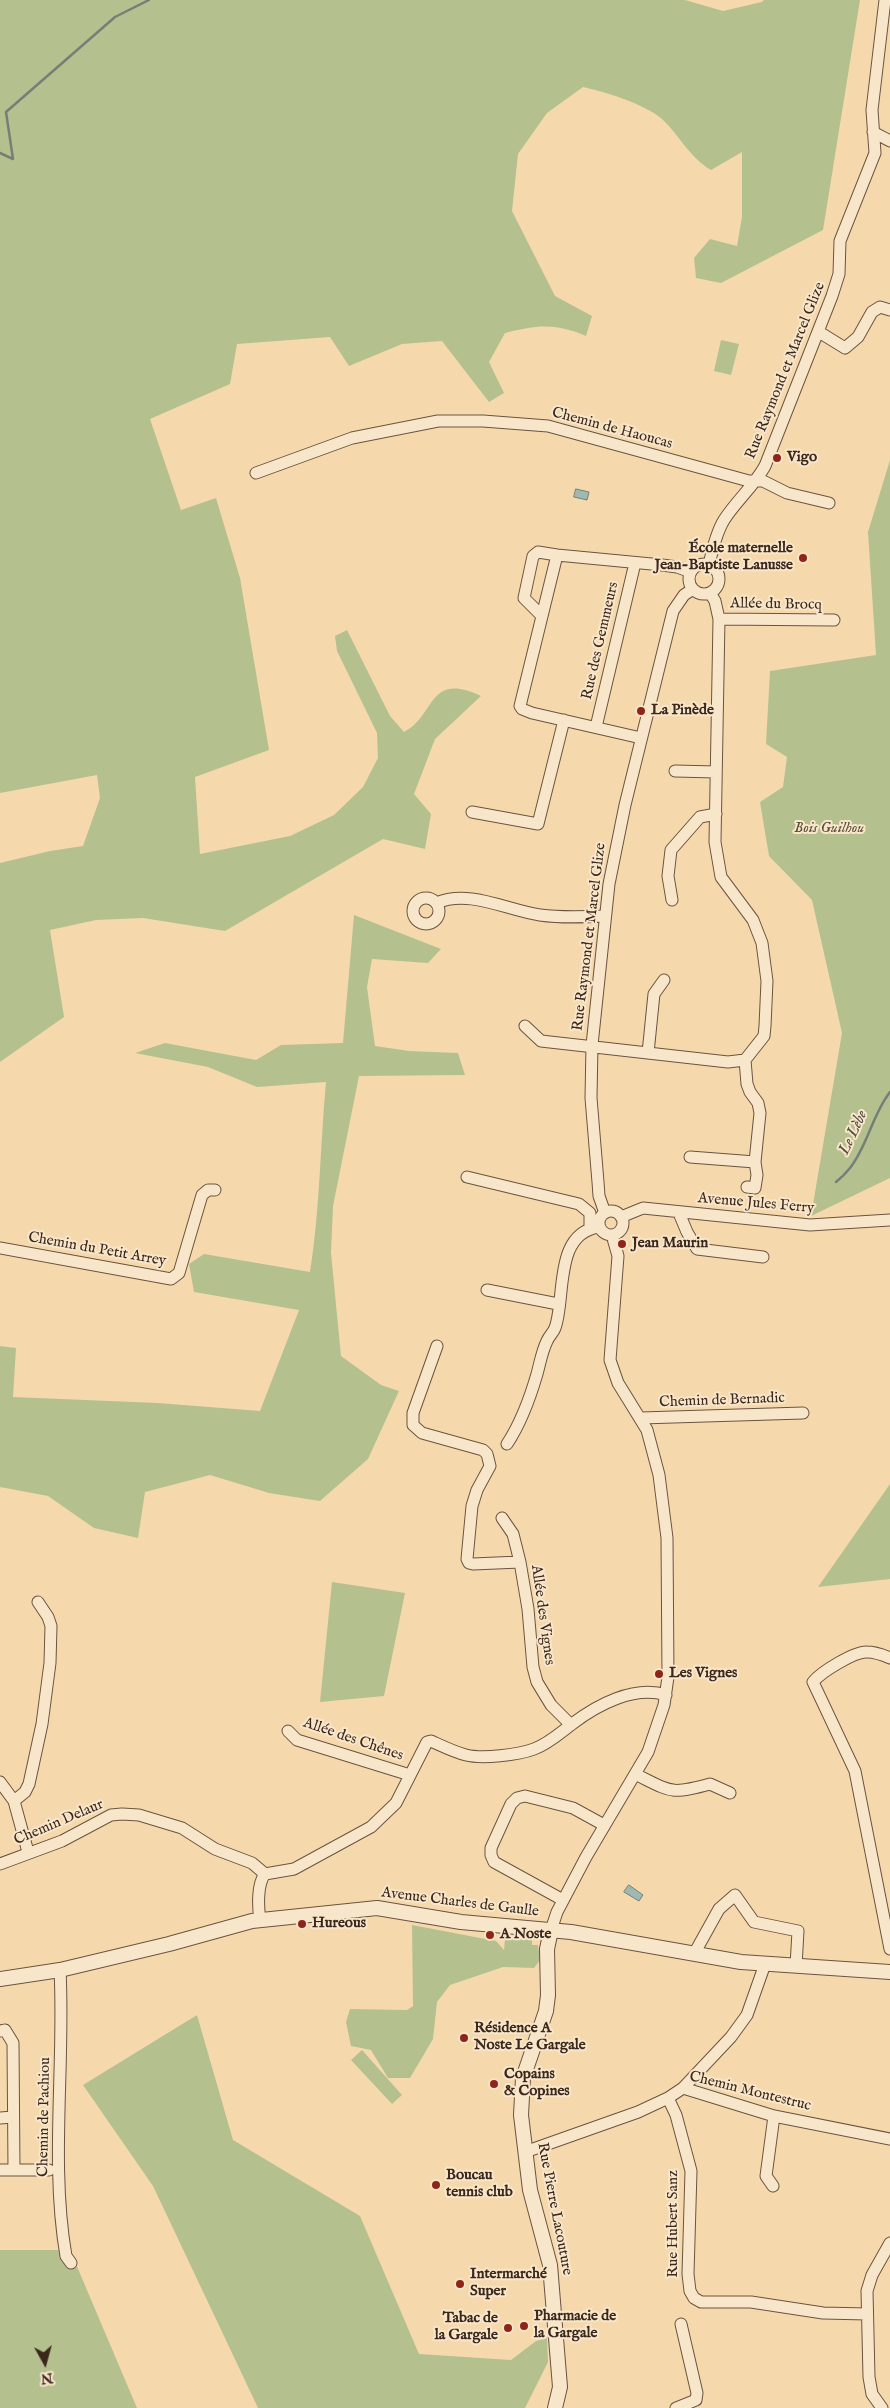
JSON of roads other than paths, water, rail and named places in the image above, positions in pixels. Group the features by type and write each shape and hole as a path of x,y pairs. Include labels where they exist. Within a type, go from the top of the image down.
{"street":[{"name":"Rue Raymond et Marcel Glize","path":"709,566 724,520 756,482 770,453 836,285 840,241 875,153 872,100 885,0"},
{"path":"874,132 890,141"},
{"path":"875,153 890,148"},
{"path":"819,332 845,348 858,337 872,312 880,307 890,310"},
{"name":"Chemin de Haoucas","path":"256,474 352,438 438,421 483,421 548,426 756,482 763,482 787,493 829,503"},
{"path":"541,614 524,598 533,556 538,552 677,567 691,572"},
{"path":"556,555 520,706 522,709 532,713 641,738"},
{"name":"Rue des Gemmeurs","path":"596,727 635,562"},
{"path":"698,566 709,566 714,568 719,577 717,586 710,593 702,594 693,589 690,583 691,572 698,566"},
{"name":"Rue Raymond et Marcel Glize","path":"605,1212 599,1196 595,1153 591,1098 592,1046 615,851 673,611 684,595 693,589"},
{"path":"710,593 715,600 719,619 715,842 721,876 753,920 762,943 767,981 764,1036 745,1060 747,1084 758,1103 760,1113 755,1162 757,1174 756,1188 747,1187"},
{"name":"Allée du Brocq","path":"719,619 834,620"},
{"path":"472,812 538,824 564,720"},
{"path":"675,771 716,772"},
{"path":"672,900 668,876 671,850 700,817 716,814"},
{"path":"436,902 460,896 538,915 568,918 606,916"},
{"path":"648,1053 654,994 664,980"},
{"path":"524,1026 541,1041 728,1062 745,1060"},
{"path":"690,1157 755,1162"},
{"path":"467,1177 579,1204 590,1213 594,1228 604,1233 612,1235 621,1229 621,1217 614,1212 605,1212 594,1228 574,1243 566,1257 555,1328 547,1340 531,1395 507,1444"},
{"name":"Chemin du Petit Arrey","path":"0,1248 171,1279 179,1273 202,1195 208,1190 215,1190"},
{"name":"Avenue Jules Ferry","path":"621,1217 643,1208 810,1225 890,1220"},
{"path":"679,1213 697,1249 763,1257"},
{"path":"551,1930 563,1900 604,1825 648,1752 666,1695 668,1602 666,1520 652,1443 641,1418 618,1383 610,1360 618,1256 612,1235"},
{"path":"487,1290 558,1304"},
{"path":"437,1346 412,1413 414,1425 422,1432 483,1450 490,1460 490,1466 477,1490 472,1506 467,1559 469,1563 520,1562"},
{"name":"Chemin de Bernadic","path":"641,1418 803,1413"},
{"name":"Allée des Vignes","path":"502,1518 513,1534 520,1562 528,1609 533,1667 537,1682 551,1705 571,1725"},
{"path":"14,1801 25,1792 29,1784 42,1724 50,1663 51,1626 48,1617 38,1602"},
{"path":"890,1658 862,1652 835,1665 818,1676 813,1682 854,1771 890,1949"},
{"path":"260,1920 259,1900 262,1877 265,1874 301,1866 371,1827 396,1804 427,1742 431,1741 466,1756 480,1757 517,1753 544,1745 591,1710 629,1694 655,1693 666,1695"},
{"name":"Allée des Chênes","path":"288,1731 298,1740 410,1776"},
{"path":"635,1774 669,1791 685,1791 710,1784 730,1793"},
{"path":"0,1782 14,1801 28,1852"},
{"path":"563,1900 494,1862 491,1855 492,1848 512,1804 517,1798 525,1796 573,1808 604,1825"},
{"name":"Chemin Delaur","path":"0,1864 28,1852 62,1841 111,1815 139,1815 182,1828 215,1849 252,1862 265,1874"},
{"path":"694,1954 719,1909 736,1895 754,1922 798,1931 796,1966"},
{"name":"Avenue Charles de Gaulle","path":"0,1979 60,1970 260,1920 378,1908 461,1922 551,1930 765,1964 890,1972"},
{"name":"Rue Pierre Lacouture","path":"551,1930 547,1949 549,1984 546,2012 528,2059 520,2098 530,2190 550,2265 560,2386 555,2408"},
{"path":"682,2088 731,2037 748,2015 765,1964"},
{"name":"Chemin de Pachiou","path":"60,1970 59,2193 66,2256 71,2263"},
{"path":"0,2030 4,2030 13,2043 14,2170"},
{"name":"Chemin Montestruc","path":"525,2152 638,2112 668,2098 682,2088 774,2116 890,2139"},
{"name":"Rue Hubert Sanz","path":"668,2098 676,2115 691,2172 688,2274 690,2291 694,2298 700,2302 751,2302 823,2313 867,2314"},
{"path":"773,2186 766,2176 774,2116"},
{"path":"0,2118 13,2117"},
{"path":"0,2170 49,2170"},
{"path":"882,2408 872,2394 869,2377 867,2291 872,2274 890,2243"},
{"path":"676,2408 696,2400 697,2393 681,2324"}],"water":[{"path":"576,489 589,492 587,500 574,497"},
{"path":"629,1885 643,1895 639,1901 624,1892"}],"waterway":[{"path":"0,153 13,159 6,112 115,17 149,0"},
{"name":"Le Lèbe","path":"836,1182 847,1172 856,1159 879,1110 890,1092"}],"place":[{"name":"Vigo","path":"777,458"},
{"name":"École maternelle Jean-Baptiste Lanusse","path":"803,558"},
{"name":"La Pinède","path":"641,711"},
{"name":"Jean Maurin","path":"622,1244"},
{"name":"Les Vignes","path":"659,1674"},
{"name":"Hureous","path":"302,1924"},
{"name":"A Noste","path":"490,1935"},
{"name":"Résidence A Noste Le Gargale","path":"464,2038"},
{"name":"Copains & Copines","path":"494,2084"},
{"name":"Boucau tennis club","path":"436,2185"},
{"name":"Intermarché Super","path":"460,2284"},
{"name":"Pharmacie de la Gargale","path":"524,2326"},
{"name":"Tabac de la Gargale","path":"508,2328"}],"park label":[{"name":"Bois Guilhou","path":"829,829"}]}
